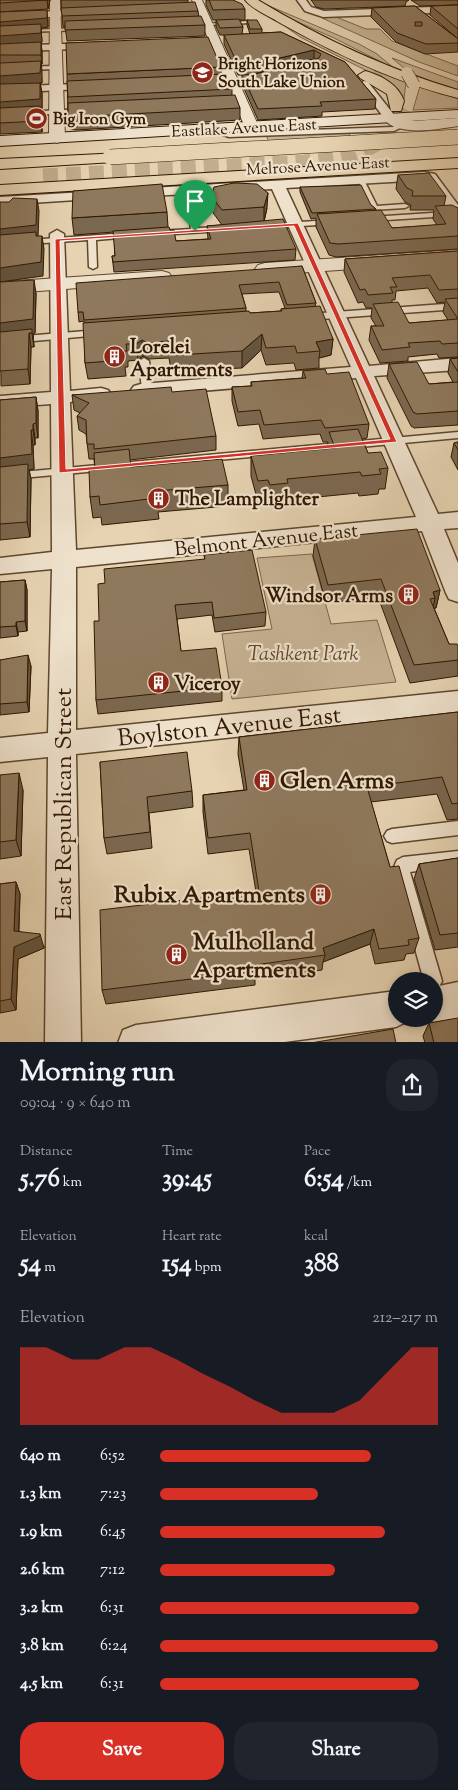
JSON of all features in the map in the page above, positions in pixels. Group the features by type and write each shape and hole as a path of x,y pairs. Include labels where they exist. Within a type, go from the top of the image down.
{"highway":[{"path":"242,0 299,42 390,89 396,96 399,115"},
{"path":"250,0 343,52 384,71 458,94"},
{"path":"290,9 329,27"},
{"path":"378,52 410,70 399,115"},
{"path":"384,71 458,88"},
{"path":"0,164 458,138"},
{"path":"0,164 458,138"},
{"path":"0,156 110,157"},
{"path":"0,179 49,173 198,161"},
{"path":"0,190 458,163"},
{"path":"0,173 49,173"}],"street":[{"path":"56,0 56,138"},
{"path":"301,0 308,10 323,14 458,9"},
{"path":"406,0 431,23"},
{"path":"196,6 232,80 236,103 250,125"},
{"path":"0,16 100,12"},
{"path":"0,49 107,45"},
{"path":"364,84 399,115 458,122"},
{"path":"0,90 115,85"},
{"name":"Eastlake Avenue East","path":"0,141 399,115 458,114"},
{"name":"Melrose Avenue East","path":"0,201 428,176 457,214"},
{"path":"277,184 431,523 458,593"},
{"name":"East Republican Street","path":"57,237 64,559 62,744 63,1042"},
{"path":"246,271 458,256"},
{"path":"0,288 178,276"},
{"path":"0,402 458,364"},
{"name":"Belmont Avenue East","path":"0,566 458,520"},
{"name":"Boylston Avenue East","path":"0,750 458,702"},
{"path":"136,1042 388,1010"}],"lane":[{"path":"241,22 245,29"},
{"path":"204,24 248,22"},
{"path":"0,32 92,28"},
{"path":"0,69 56,67"},
{"path":"0,114 86,110"},
{"path":"206,128 229,135 394,129 399,115"},
{"path":"361,180 375,208 405,206"},
{"path":"191,214 195,231"},
{"path":"364,219 457,214"},
{"path":"258,226 336,221"},
{"path":"148,234 231,228"},
{"path":"0,244 57,237 92,238 139,234"},
{"path":"92,238 93,267"},
{"path":"296,318 458,306"},
{"path":"0,341 112,332"},
{"path":"144,361 147,390"},
{"path":"0,477 458,435"},
{"path":"392,836 458,828"},
{"path":"433,972 401,868 402,865 458,858"}],"green space":[{"path":"255,0 359,44 377,54 395,69 334,38 282,15"},
{"path":"336,17 366,29 380,29 392,41 458,66 458,76 419,62 322,18"},
{"path":"278,21 368,63 375,71 406,82 404,99 399,91 380,75 377,76 300,37"},
{"path":"392,58 458,82 458,92 417,79"},
{"path":"420,86 458,96 458,108 413,110"},
{"path":"347,131 351,137 269,142 265,133"},
{"name":"Tashkent Park","path":"312,554 331,624 377,620 396,682 232,699 222,634 272,629 257,558"}],"building":[{"path":"0,0 47,0 0,3"},
{"path":"209,0 233,0 242,4 245,9 213,10"},
{"path":"195,2 198,11 62,16 61,8"},
{"path":"458,5 458,29 431,6"},
{"path":"415,6 458,39 458,43 426,44 397,33 372,8","holes":["415,22 422,22 422,26 415,26"]},
{"path":"47,10 47,18 0,22 0,12"},
{"path":"201,16 205,25 65,30 65,21"},
{"path":"239,19 243,27 220,28 216,20"},
{"path":"247,20 257,20 262,29 250,29"},
{"path":"41,24 41,33 0,36 0,26"},
{"path":"281,32 345,62 376,99 320,102 322,106 258,109 242,75 255,74 319,58 321,54 314,50 254,64 238,65 224,35"},
{"path":"208,37 221,67 67,74 66,43"},
{"path":"41,42 41,55 0,55 0,44"},
{"path":"41,61 40,73 0,76 0,63"},
{"path":"225,74 232,89 68,97 67,81"},
{"path":"40,83 40,99 0,102 0,84"},
{"path":"235,95 240,108 68,116 68,103"},
{"path":"40,106 40,121 0,123 0,108"},
{"path":"429,173 446,196 412,196 413,191 407,188 398,175"},
{"path":"234,183 257,184 268,193 264,207 222,210 211,196 214,187"},
{"path":"162,184 167,212 72,218 73,191"},
{"path":"361,185 371,205 376,209 312,213 300,187"},
{"path":"13,198 37,199 36,225 0,229 0,202 9,202"},
{"path":"452,205 458,208 458,236 330,243 317,214 381,210 392,228 446,224 435,206"},
{"path":"283,219 296,249 113,262 112,256 115,256 113,231 169,227 170,230 174,230 176,241 211,239 207,226"},
{"path":"36,232 36,236 42,236 41,262 0,268 0,235"},
{"path":"458,251 458,289 439,290 430,275 392,278 397,287 390,287 393,293 368,295 365,289 360,290 345,259"},
{"path":"302,266 316,303 287,305 279,282 239,285 246,308 84,320 83,312 78,312 76,283"},
{"path":"34,280 33,319 0,323 0,282"},
{"path":"458,298 458,319 445,299"},
{"path":"398,302 409,323 458,319 458,343 442,344 440,341 408,343 410,347 382,350 371,326 384,326 373,304"},
{"path":"320,306 333,339 316,342 320,351 297,353 295,346 266,348 262,334 242,351 176,355 170,354 168,341 148,343 142,340 136,344 126,344 127,351 123,351 124,360 85,363 83,323 249,311 250,313 282,311 281,309"},
{"path":"32,329 32,333 29,333 28,369 0,371 0,332"},
{"path":"458,358 458,372 450,359"},
{"path":"417,362 429,384 458,382 458,411 417,414 413,412 389,364"},
{"path":"325,369 327,374 349,372 369,424 325,428 321,420 264,425 260,410 238,412 232,387 252,386 251,382 306,378 303,371"},
{"path":"171,387 172,392 206,389 216,436 94,449 94,444 87,444 86,420 77,416 89,403 72,395"},
{"path":"36,397 36,423 33,424 33,430 31,430 32,454 0,458 0,400"},
{"path":"358,429 368,453 381,452 388,468 379,469 381,474 362,476 360,472 287,479 288,483 270,485 268,480 258,481 251,456 335,448 329,432"},
{"path":"458,442 458,450 454,443"},
{"path":"129,449 131,467 222,459 228,485 156,491 157,498 100,505 99,496 90,497 89,470 95,470 94,453"},
{"path":"28,464 27,522 0,524 0,467"},
{"path":"417,529 440,590 433,592 435,598 430,599 449,644 457,644 458,646 458,660 414,665 381,579 328,585 315,539"},
{"path":"252,550 266,612 214,618 212,602 175,605 181,651 216,648 222,687 96,700 94,621 99,621 98,584 105,583 104,569 205,559 204,555"},
{"path":"25,580 25,621 16,622 16,626 0,627 0,582"},
{"path":"28,655 27,702 0,704 0,660"},
{"path":"458,712 458,803 452,804 442,777 367,787 390,867 399,866 419,938 408,940 409,945 379,949 374,929 323,948 325,955 255,965 256,971 102,990 100,910 259,891 250,833 208,838 203,795 247,790 239,737"},
{"path":"187,752 192,791 147,797 150,832 104,838 100,762"},
{"path":"19,773 16,840 0,842 0,775"},
{"path":"458,858 458,933 440,935 419,864"},
{"path":"16,882 14,931 40,934 40,936 14,947 11,999 0,1001 0,884"},
{"path":"458,1018 458,1042 434,1042 430,1027 443,1027 443,1021"},
{"path":"393,1029 396,1042 317,1042"}],"tunnel":[{"path":"43,176 305,162 337,158 377,144 389,135 409,110"}],"place":[{"name":"Bright Horizons South Lake Union","path":"202,72"},
{"name":"Big Iron Gym","path":"37,118"},
{"name":"Lorelei Apartments","path":"114,357"},
{"name":"The Lamplighter","path":"159,498"},
{"name":"Windsor Arms","path":"409,595"},
{"name":"Viceroy","path":"158,683"},
{"name":"Glen Arms","path":"264,780"},
{"name":"Rubix Apartments","path":"321,894"},
{"name":"Mulholland Apartments","path":"177,955"}],"route":[{"path":"296,224 394,441 62,472 57,240 195,231 296,224"}]}
